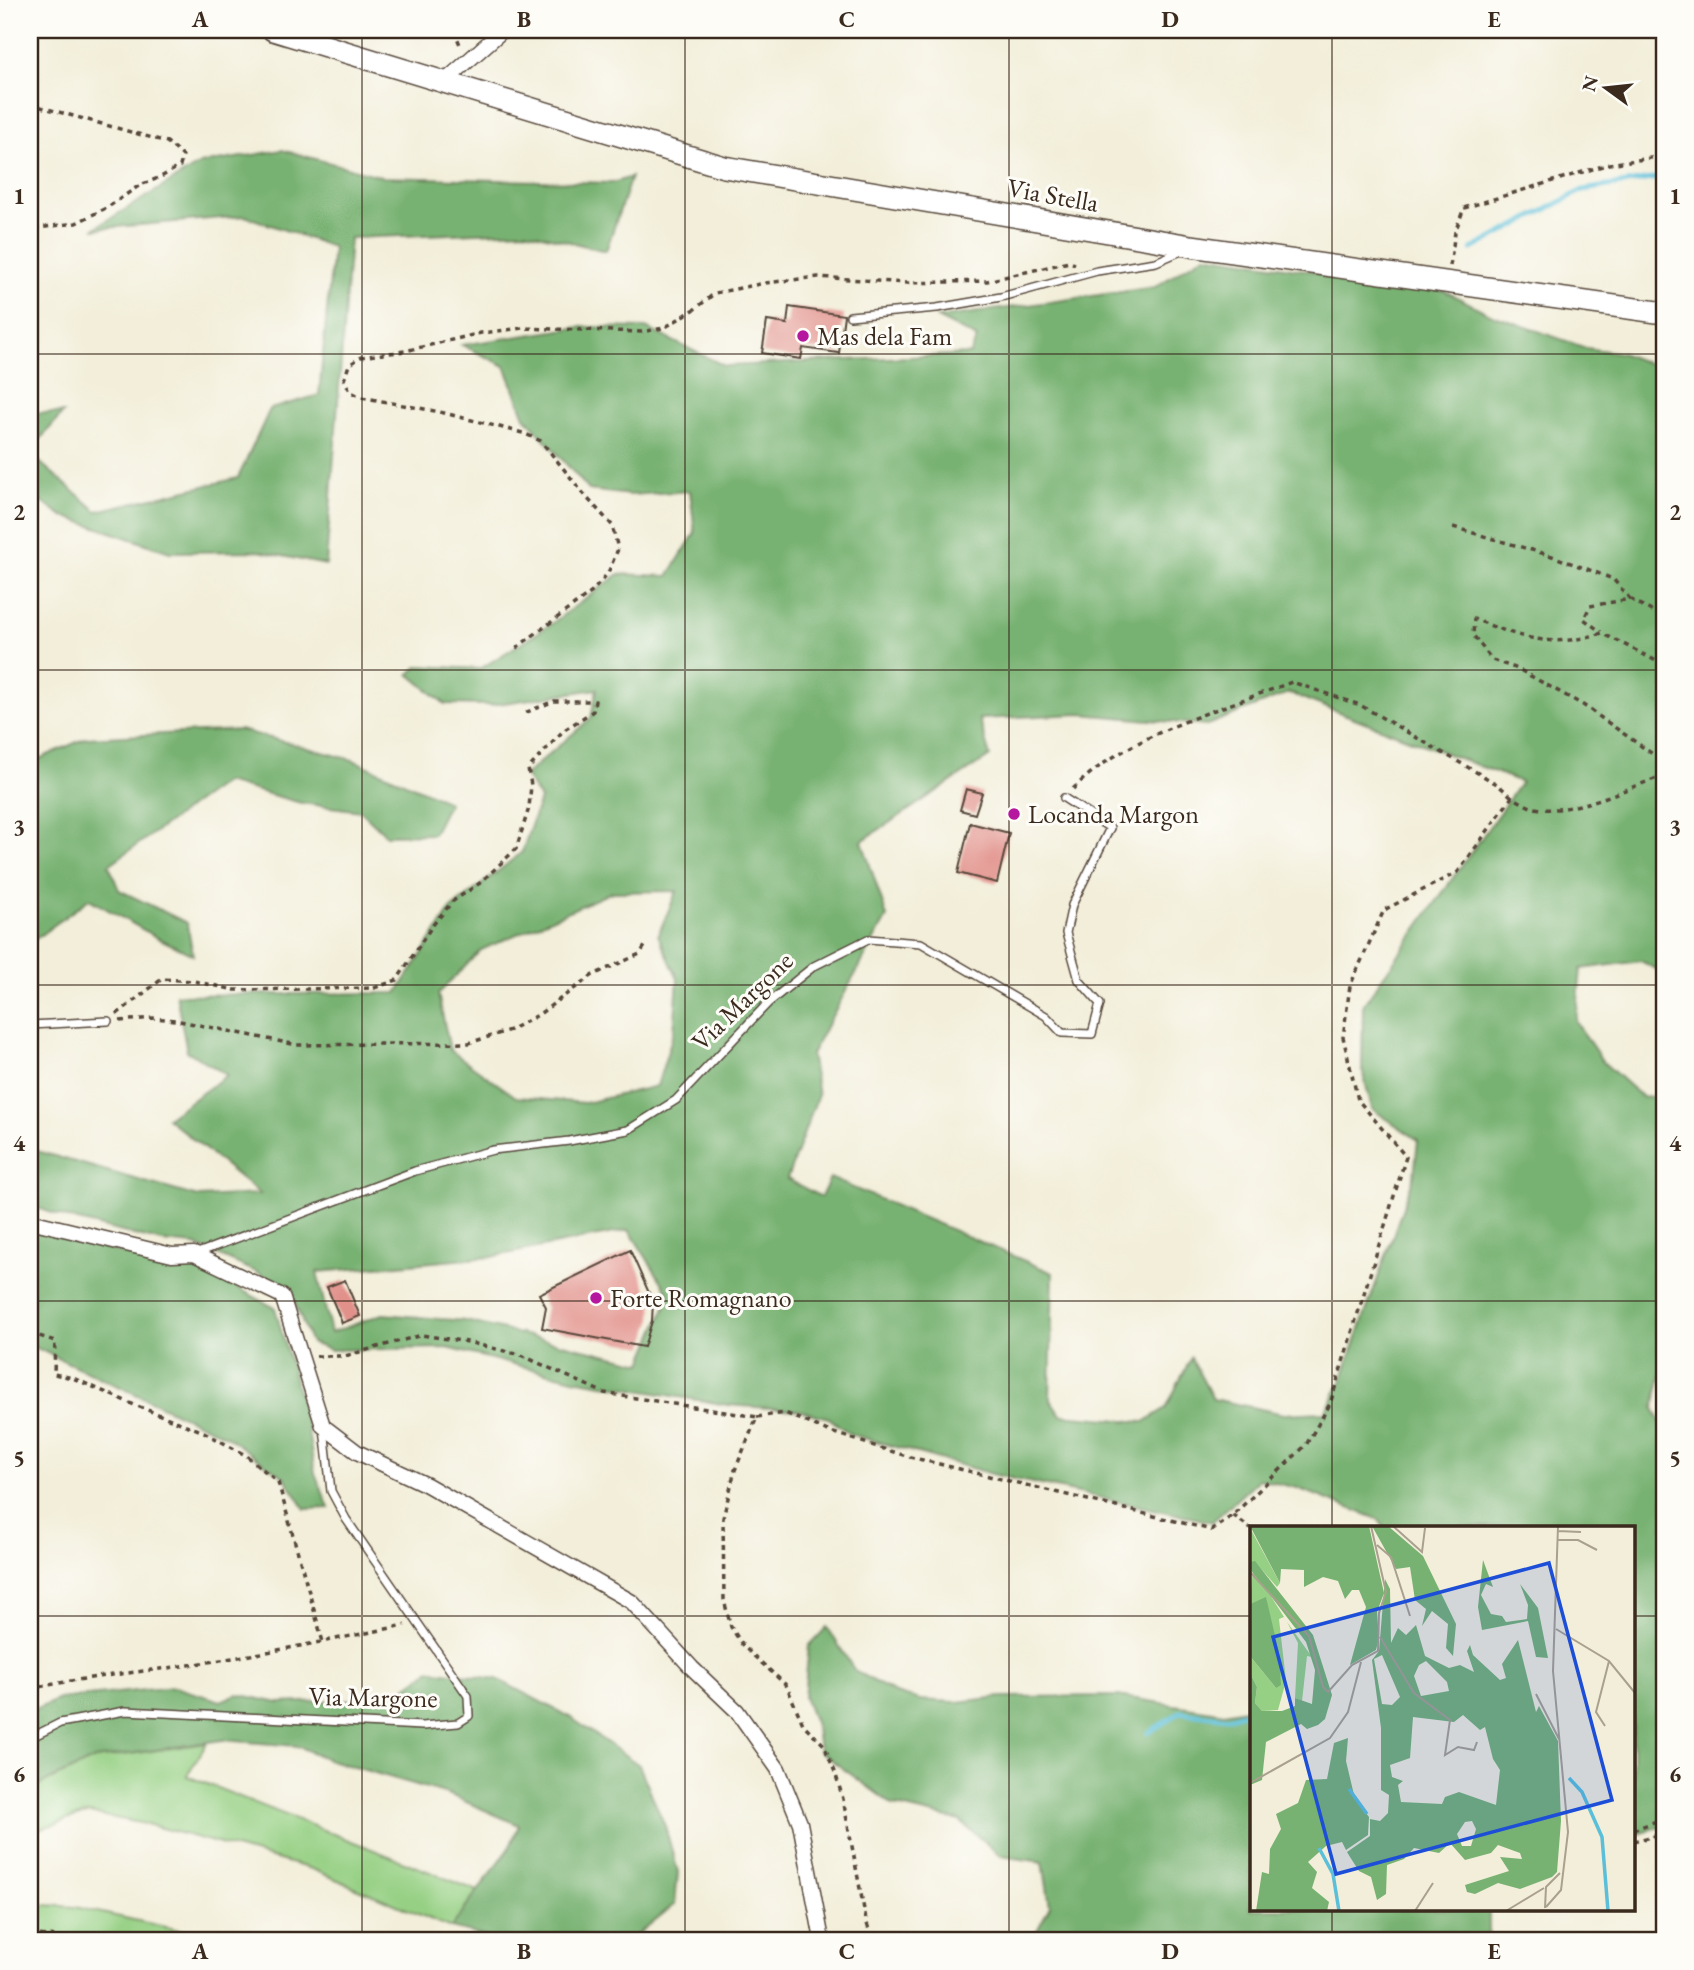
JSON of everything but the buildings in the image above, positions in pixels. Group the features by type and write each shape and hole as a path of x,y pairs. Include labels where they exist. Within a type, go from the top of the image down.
{"main road":[{"name":"Via Stella","path":"273,30 724,167 1191,246 1664,313"}],"street":[{"path":"443,83 503,30"},
{"name":"Via Margone","path":"30,1221 172,1255 194,1254 282,1296 323,1426"},
{"path":"323,1426 357,1452 427,1485 632,1602 664,1639 737,1711 778,1769 800,1823 822,1940"}],"lane":[{"path":"850,316 937,308 1001,297 1097,271 1156,262 1191,246"},
{"name":"Via Margone","path":"194,1254 415,1171 494,1150 569,1141 628,1130 676,1100 768,1003 795,981 814,966 868,939 921,943 1046,1016 1062,1033 1092,1034 1100,1004 1079,980 1066,933 1072,905 1111,828 1064,798"},
{"path":"30,1026 107,1021"},
{"name":"Via Margone","path":"30,1738 60,1723 125,1711 422,1726 458,1723 469,1716 468,1696 346,1518 331,1491 323,1426"}],"path":[{"path":"30,104 167,142 183,156 180,166 162,177 140,185 76,223 30,229"},
{"path":"1448,282 1455,232 1464,208 1609,164 1664,156"},
{"path":"516,648 592,592 608,573 618,549 612,525 541,441 523,433 361,397 351,392 344,380 349,365 361,357 405,351 481,333 523,328 641,332 664,328 715,293 765,283 818,277 907,283 987,281 1069,262 1097,271"},
{"path":"1453,527 1541,552 1613,579 1630,599 1664,618"},
{"path":"1630,599 1590,606 1584,619 1602,633 1664,665"},
{"path":"1602,633 1577,641 1550,641 1511,634 1474,619 1473,635 1492,660 1518,669 1583,705 1654,755 1664,757"},
{"path":"1064,798 1084,778 1142,740 1292,682 1360,705 1497,783 1511,797 1530,807 1561,810 1626,791 1664,776"},
{"path":"107,1021 162,979 194,981 236,990 374,988 397,980 432,926 453,901 480,883 516,849 529,808 531,785 528,769 563,731 593,710 595,701 554,701 522,714"},
{"path":"301,1356 345,1356 422,1335 467,1342 521,1355 604,1393 757,1417 785,1413 828,1431 906,1457 1212,1530 1233,1515 1306,1445 1330,1404 1406,1157 1358,1100 1343,1037 1350,986 1384,910 1458,872 1511,797"},
{"path":"107,1021 153,1018 175,1020 297,1045 469,1043 510,1030 538,1015 593,975 640,954 645,946"},
{"path":"30,1333 55,1341 54,1374 73,1378 204,1432 247,1456 278,1482 323,1642"},
{"path":"757,1417 735,1470 723,1518 724,1600 731,1627 743,1646 786,1685 803,1724 824,1745 842,1799 872,1940"},
{"path":"1233,1515 1250,1528"},
{"path":"30,1689 72,1679 185,1665 323,1642 417,1623"},
{"path":"1634,1830 1664,1818"},
{"path":"1634,1841 1664,1834"},
{"path":"30,1934 83,1940"}],"green space":[{"path":"282,150 383,177 612,183 631,177 606,251 526,231 350,238 326,565 258,551 170,552 63,516 30,494 30,454 97,511 238,478 270,409 319,395 333,247 245,216 93,229 200,164"},
{"path":"1205,255 1445,291 1490,314 1586,348 1621,353 1652,365 1664,373 1664,973 1641,961 1581,969 1576,1022 1603,1062 1643,1098 1664,1095 1664,1361 1654,1408 1664,1430 1664,1825 1634,1836 1634,1526 1383,1526 1378,1519 1297,1488 1259,1479 1212,1522 996,1475 850,1434 829,1418 798,1410 727,1405 573,1379 447,1348 330,1350 311,1343 288,1286 195,1245 162,1242 37,1208 30,1195 30,1149 198,1197 260,1194 167,1118 227,1075 187,1051 176,995 397,993 451,909 522,852 540,799 525,775 591,718 597,689 491,705 445,704 409,674 419,666 480,669 551,624 619,574 668,576 695,533 690,491 630,495 589,490 525,417 505,366 462,345 580,327 646,328 725,366 970,354 977,338 937,318 1155,287","holes":["1289,693 1521,782 1363,1005 1362,1069 1372,1109 1418,1140 1414,1176 1340,1385 1325,1412 1284,1414 1213,1399 1191,1358 1166,1408 1144,1422 1061,1415 1050,1399 1053,1273 830,1178 821,1197 787,1179 818,1095 811,1054 887,917 862,841 990,756 979,719 1080,714 1207,725","677,891 658,935 678,979 674,1031 657,1086 585,1103 516,1097 450,1050 438,994 481,950 612,892","629,1230 670,1295 642,1363 466,1321 382,1314 331,1333 317,1272 491,1257"]},
{"path":"30,413 63,413 30,451"},
{"path":"240,730 353,760 449,802 433,834 386,835 361,811 301,803 225,782 109,865 119,890 187,923 193,955 89,899 30,943 30,763 86,738"},
{"path":"30,1230 170,1265 195,1265 275,1308 306,1420 315,1473 329,1508 305,1509 285,1478 226,1436 30,1345"},
{"path":"827,1627 855,1671 895,1693 920,1700 956,1702 1001,1697 1118,1696 1224,1713 1250,1708 1250,1910 1489,1910 1489,1940 1032,1940 1050,1906 1043,1862 1001,1856 960,1821 893,1805 819,1751 816,1728 804,1697 809,1646"},
{"path":"430,1670 497,1679 570,1717 639,1765 665,1826 678,1872 675,1904 633,1938 634,1940 498,1940 451,1928 510,1847 519,1825 448,1794 330,1760 297,1746 222,1740 95,1759 30,1789 30,1712 59,1699 174,1687 221,1701 237,1694 279,1703 391,1698"},
{"path":"207,1743 187,1776 478,1891 451,1928 312,1869 150,1825 89,1813 30,1832 30,1789 95,1759"},
{"path":"30,1904 75,1907 224,1940 30,1940"}],"waterway":[{"path":"1472,249 1583,190 1664,177"},
{"path":"1148,1733 1180,1712 1228,1718 1250,1710"}],"place":[{"name":"Mas dela Fam","path":"803,336"},
{"name":"Locanda Margon","path":"1014,814"},
{"name":"Forte Romagnano","path":"596,1298"}]}
